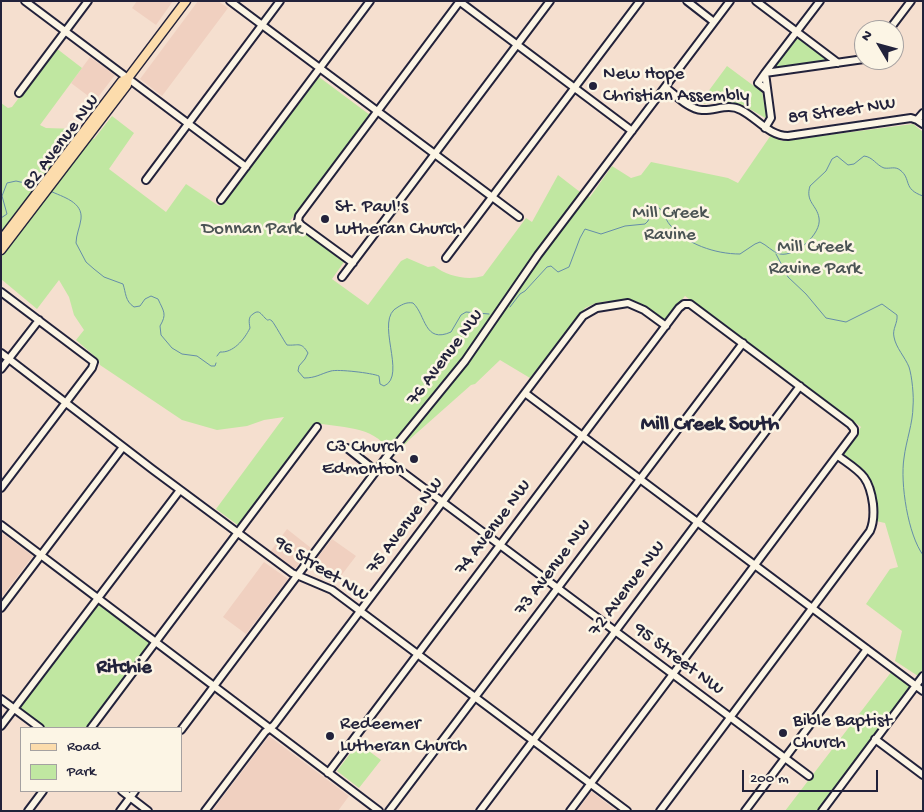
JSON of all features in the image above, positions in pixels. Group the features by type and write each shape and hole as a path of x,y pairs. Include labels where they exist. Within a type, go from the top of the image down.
{"main road":[{"name":"82 Avenue NW","path":"1,240 88,130 127,85 128,78 186,1"},
{"name":"82 Avenue NW","path":"1,250 88,130"}],"street":[{"path":"25,1 246,167"},
{"path":"19,93 88,1"},
{"path":"230,1 519,217"},
{"path":"146,180 280,1"},
{"path":"221,200 370,1"},
{"path":"353,264 301,224 298,220 300,215 460,1 632,131"},
{"path":"342,277 550,1"},
{"path":"446,258 640,1"},
{"path":"687,1 714,22"},
{"name":"76 Avenue NW","path":"182,729 385,459 466,360 538,255 730,1"},
{"path":"756,1 838,63"},
{"path":"765,128 771,118 765,73 820,1"},
{"path":"897,20 911,1"},
{"path":"765,73 854,61"},
{"name":"89 Street NW","path":"665,87 694,108 703,110 725,107 738,109 778,135 788,136 910,118 920,122"},
{"path":"920,122 923,113"},
{"path":"1,292 94,362 92,368 1,488"},
{"name":"75 Avenue NW","path":"205,811 265,732 274,725 581,319 588,312 596,308 631,303 666,326"},
{"name":"74 Avenue NW","path":"328,772 680,307 686,304 694,307 742,343"},
{"path":"1,369 39,320"},
{"path":"570,811 838,456 854,431 850,424 742,343"},
{"name":"73 Avenue NW","path":"390,811 742,343"},
{"name":"96 Street NW","path":"1,352 237,533 297,576 327,587 361,611 628,811"},
{"name":"72 Avenue NW","path":"480,811 800,386"},
{"path":"525,393 923,690"},
{"path":"92,727 317,427"},
{"path":"1,608 123,447"},
{"path":"347,448 376,471"},
{"path":"660,811 870,531 874,518 871,491 864,476 838,456"},
{"name":"95 Street NW","path":"385,459 809,776"},
{"path":"1,726 180,490"},
{"path":"1,525 379,811"},
{"path":"745,811 867,649"},
{"path":"822,811 923,676"},
{"path":"1,699 39,727"},
{"path":"875,739 923,775"},
{"path":"28,811 42,792"},
{"path":"123,792 148,811"},
{"path":"120,811 134,792"}],"shaded area":[{"path":"137,1 173,1 156,25 132,8"},
{"path":"198,1 218,1 228,8 162,96 140,79"},
{"path":"90,57 115,75 95,101 71,83"},
{"path":"287,529 311,548 295,569 270,552"},
{"path":"1,532 33,556 1,598"},
{"path":"332,539 356,556 334,585 310,567"},
{"path":"264,562 288,579 246,634 223,617"},
{"path":"269,736 349,796 338,811 212,811"},
{"path":"592,792 617,811 577,811"}],"green space":[{"path":"798,38 830,61 773,69"},
{"name":"Mill Creek Ravine Park","path":"56,48 82,68 40,125 46,128 78,129 94,139 112,116 134,133 109,169 166,212 186,184 219,206 228,197 319,77 370,115 290,221 344,262 332,279 368,305 401,261 407,258 428,267 434,266 457,277 483,276 526,218 532,222 558,175 580,192 590,197 612,166 631,178 641,175 651,162 728,178 738,183 771,135 782,141 913,124 923,132 923,669 918,676 895,661 902,631 866,604 890,569 898,567 885,523 876,521 874,486 864,470 843,454 861,427 685,296 664,320 636,301 608,301 596,303 585,308 530,378 500,360 475,384 471,385 410,439 393,457 379,439 370,434 360,430 316,423 239,526 216,509 284,417 264,420 247,426 217,430 182,420 100,365 99,360 76,340 84,330 74,315 69,297 59,280 37,309 1,279 1,103 8,108 12,107"},
{"path":"727,66 762,92 767,119 743,105 725,102 699,104"},
{"path":"97,605 101,605 149,641 150,644 88,727 43,727 21,711 20,706"},
{"path":"892,671 909,684 910,688 818,811 785,811"},
{"path":"358,743 381,760 359,788 337,771"}],"waterway":[{"path":"510,307 547,267 551,266 558,272 569,267 585,229 601,234 625,226 645,224 652,209 657,206 677,232 684,238 702,247 730,254 740,254 760,242 780,254 793,252 806,243 816,231 819,218 810,200 810,186 826,171 832,159 837,156 848,165 854,164 864,156 884,168 898,169 904,173 912,190 923,196"},
{"path":"1,218 7,214 2,196 7,183 16,181 38,186"},
{"path":"50,191 66,198 79,208 81,219 76,243 86,262 104,277 123,284 127,299 134,307 140,306 145,299 151,296 158,299 164,313 160,326 161,335 172,348 182,354 197,356 211,366 215,366 216,363"},
{"path":"776,254 788,277 806,294 826,318 846,322 882,304 897,315 894,337 909,367 913,397 912,419 904,458 904,494 913,535 923,555"},
{"path":"217,356 220,352 234,348 245,337 250,328 250,317 258,312 272,321 287,345 299,345 306,349 308,353 299,366 298,371 304,378 335,371 355,372 379,376 380,384 384,386 390,380 393,371 389,323 391,313 398,307 413,303 431,331 442,335 451,332 461,315 466,312 489,314"}],"place":[{"name":"New Hope Christian Assembly","path":"593,86"},
{"name":"St. Paul's Lutheran Church","path":"325,219"},
{"name":"C3 Church Edmonton","path":"414,459"},
{"name":"Bible Baptist Church","path":"783,733"},
{"name":"Redeemer Lutheran Church","path":"330,736"}],"district":[{"name":"Mill Creek South","path":"710,426"},
{"name":"Ritchie","path":"124,669"}],"park label":[{"name":"Mill Creek Ravine","path":"670,225"},
{"name":"Donnan Park","path":"252,230"}]}
